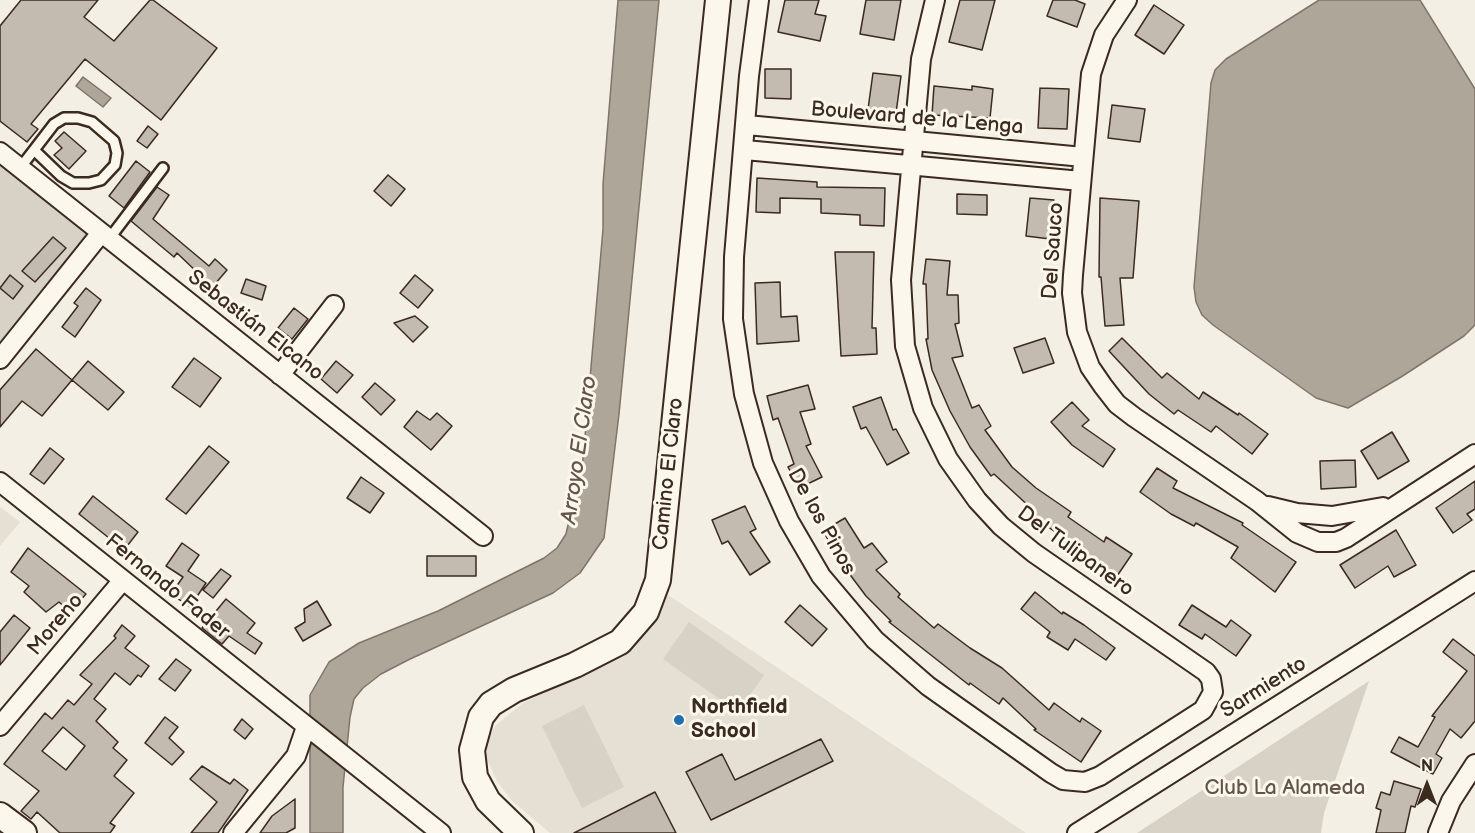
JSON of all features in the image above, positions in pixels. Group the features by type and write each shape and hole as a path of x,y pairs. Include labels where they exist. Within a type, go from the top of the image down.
{"street":[{"name":"Camino El Claro","path":"521,833 489,801 475,777 472,750 481,717 491,705 514,690 575,665 620,642 646,612 658,580 718,0"},
{"name":"De los Pinos","path":"759,0 749,76 745,150 734,257 733,319 738,368 749,417 763,463 789,521 821,576 853,616 894,658 928,686 1051,773 1075,782 1085,782 1100,776 1203,710 1214,692"},
{"name":"Del Tulipanero","path":"935,0 921,59 901,280 902,324 917,391 930,425 948,459 977,500 1001,526 1034,553 1206,672 1211,679 1214,692"},
{"name":"Del Sauco","path":"1127,0 1111,21 1095,55 1091,74 1072,293 1077,332 1090,367 1117,404 1257,501 1297,533 1318,543 1346,538 1475,454"},
{"name":"Boulevard de la Lenga","path":"747,125 1083,157"},
{"path":"745,150 1081,181"},
{"name":"Sebastián Elcano","path":"0,152 483,536"},
{"path":"0,359 105,236"},
{"path":"280,375 334,304"},
{"name":"Fernando Fader","path":"0,482 441,833"},
{"name":"Del Sauco","path":"1257,501 1273,508 1314,516 1345,516 1396,504"},
{"name":"Moreno","path":"0,726 123,580"},
{"name":"Sarmiento","path":"1077,833 1475,581"},
{"path":"233,833 296,756 306,727"},
{"path":"1438,833 1450,801 1475,764"},
{"path":"0,815 24,833"}],"lane":[{"path":"20,168 54,124 64,118 78,118 103,130 114,141 117,153 115,165 109,174 89,183 73,183 61,176 34,150"},
{"path":"105,236 163,168"}],"shaded area":[{"name":"Arroyo El Claro","path":"618,0 659,0 619,414 604,538 580,573 553,593 408,660 381,674 363,688 354,699 350,717 343,787 343,833 310,833 310,695 329,662 359,643 438,611 544,558 557,548 566,534 583,459 603,229 603,184"},
{"path":"1319,0 1420,0 1475,89 1475,325 1464,336 1348,408 1316,398 1213,325 1202,315 1196,302 1194,287 1211,83 1215,70 1226,59"},
{"path":"83,77 111,98 103,107 76,86"},
{"path":"0,507 20,522 0,546"},
{"name":"Northfield School","path":"668,595 1026,833 550,833 512,801 497,781 486,757 488,739 495,726 523,703 617,659 651,628"}],"green space":[{"path":"0,160 88,232 0,346"},
{"path":"689,622 764,675 738,712 663,659"},
{"name":"Club La Alameda","path":"1369,681 1324,813 1321,833 1137,833"},
{"path":"584,705 624,787 582,808 542,726"}],"building":[{"path":"21,0 98,0 84,17 114,41 150,0 153,0 217,48 161,120 85,59 31,124 38,129 27,142 0,121 0,26"},
{"path":"785,0 819,0 815,14 826,16 820,41 778,32"},
{"path":"866,0 901,0 894,40 860,34"},
{"path":"960,0 995,0 982,50 949,42"},
{"path":"1053,0 1075,0 1085,4 1077,27 1047,16"},
{"path":"1154,5 1184,25 1164,54 1135,35"},
{"path":"765,69 791,69 791,99 765,98"},
{"path":"873,73 901,76 896,113 868,109"},
{"path":"934,86 972,90 972,86 993,89 990,118 932,115"},
{"path":"1040,88 1069,89 1067,129 1038,128"},
{"path":"1112,105 1145,109 1140,142 1108,138"},
{"path":"148,126 158,134 147,148 137,141"},
{"path":"64,132 86,151 69,169 54,155 62,148 55,141"},
{"path":"136,161 150,172 124,208 109,196"},
{"path":"388,175 405,189 391,206 374,191"},
{"path":"757,178 817,182 817,187 885,188 884,226 860,225 860,215 821,213 821,199 780,198 780,213 756,212"},
{"path":"157,187 169,195 153,219 209,266 215,259 227,270 209,291 196,279 200,275 177,253 174,257 131,221"},
{"path":"957,194 987,195 987,215 957,214"},
{"path":"1030,198 1054,200 1050,239 1026,236"},
{"path":"1100,198 1139,201 1133,278 1120,278 1124,325 1105,326 1101,277 1099,277"},
{"path":"53,237 66,248 35,282 22,271"},
{"path":"835,252 874,252 872,328 876,328 877,354 841,356"},
{"path":"926,259 950,261 947,295 958,295 959,323 955,324 963,356 952,358 972,408 979,405 991,426 985,430 1012,467 1036,488 1071,512 1068,517 1104,542 1106,537 1132,554 1115,579 1060,541 1063,537 1030,515 1033,510 994,474 991,476 970,447 950,411 932,370 926,339 928,339 926,284 923,284"},
{"path":"10,275 23,286 13,299 0,288"},
{"path":"415,275 433,290 418,308 400,293"},
{"path":"246,279 266,286 262,300 241,293"},
{"path":"780,282 781,317 797,316 799,341 757,344 755,283"},
{"path":"86,288 101,300 75,337 62,327 78,306 74,303"},
{"path":"294,308 308,319 292,339 278,328"},
{"path":"415,316 428,327 413,342 394,323"},
{"path":"1045,338 1054,363 1023,373 1014,348"},
{"path":"1122,338 1162,378 1167,373 1199,399 1203,392 1238,415 1239,413 1268,434 1252,454 1216,426 1211,432 1178,410 1174,414 1149,394 1109,351"},
{"path":"36,349 72,380 42,416 22,401 0,427 0,390"},
{"path":"194,358 221,378 200,407 172,387"},
{"path":"88,361 124,392 108,410 72,380"},
{"path":"336,361 353,375 337,393 321,379"},
{"path":"375,383 395,400 381,415 362,397"},
{"path":"808,385 815,409 800,412 811,444 806,446 822,477 799,488 788,467 794,464 778,418 773,420 767,396"},
{"path":"881,397 893,430 896,429 909,453 887,465 866,427 861,429 853,407"},
{"path":"1072,402 1089,420 1082,426 1115,449 1103,467 1072,445 1051,422"},
{"path":"417,411 430,420 437,413 452,426 431,450 404,427"},
{"path":"1392,432 1409,461 1378,479 1361,451"},
{"path":"209,446 229,462 186,514 166,499"},
{"path":"50,448 64,459 44,484 30,474"},
{"path":"1355,460 1356,487 1321,489 1320,461"},
{"path":"1157,468 1177,481 1173,488 1243,523 1242,525 1296,562 1275,592 1231,558 1238,547 1196,523 1194,526 1171,514 1140,492"},
{"path":"361,477 384,493 370,513 347,498"},
{"path":"1475,481 1475,509 1467,514 1472,520 1453,533 1436,508"},
{"path":"93,496 138,532 124,550 79,514"},
{"path":"745,506 756,529 750,532 770,562 750,575 728,541 722,544 712,520"},
{"path":"845,518 864,548 872,543 887,562 876,570 900,594 898,597 934,628 938,624 1002,668 1049,710 1054,703 1080,722 1082,718 1101,731 1081,762 1034,730 1036,729 1003,698 999,704 970,683 969,685 889,622 891,621 866,596 842,564 823,531"},
{"path":"1396,530 1416,565 1394,577 1388,566 1355,588 1340,565"},
{"path":"182,543 199,555 188,571 206,583 190,607 171,594 183,577 166,566"},
{"path":"28,548 86,594 70,612 59,602 46,612 24,592 29,586 11,572"},
{"path":"427,556 476,556 476,576 427,576"},
{"path":"221,569 231,576 213,598 203,590"},
{"path":"1035,592 1062,614 1063,612 1084,625 1115,648 1106,660 1075,639 1068,650 1047,637 1050,632 1021,609"},
{"path":"226,599 255,623 247,633 262,643 255,654 229,636 222,644 202,628"},
{"path":"317,601 331,625 303,641 295,628 305,622 304,609"},
{"path":"800,605 827,629 812,646 785,622"},
{"path":"1192,605 1226,627 1231,620 1251,635 1236,656 1205,634 1202,639 1179,625"},
{"path":"14,615 30,628 0,665 0,632"},
{"path":"122,625 135,636 125,648 149,666 141,677 138,675 130,685 115,673 94,699 106,709 96,721 118,742 113,748 127,760 114,776 134,793 110,823 115,826 110,833 60,833 37,812 31,819 21,811 39,791 4,764 45,713 52,719 68,700 74,705 92,684 80,675 116,638 114,636","holes":["63,727 85,746 66,770 42,751"]},
{"path":"1453,639 1475,656 1475,721 1461,738 1450,729 1436,754 1442,758 1433,774 1391,752 1399,737 1418,747 1435,717 1432,716 1467,671 1443,652"},
{"path":"176,659 191,670 175,691 159,679"},
{"path":"165,717 178,727 169,738 184,752 172,765 145,743"},
{"path":"242,719 253,729 245,739 234,730"},
{"path":"821,739 833,761 711,820 686,772 722,754 735,780"},
{"path":"202,766 230,784 234,779 248,790 218,833 191,833 217,802 190,779"},
{"path":"1394,781 1421,789 1415,807 1411,806 1405,833 1376,833 1381,810 1376,808 1381,792 1390,795"},
{"path":"655,792 676,833 574,833"},
{"path":"295,799 295,828 286,833 260,833 272,816"}],"place":[{"name":"Northfield School","path":"679,720"}]}
